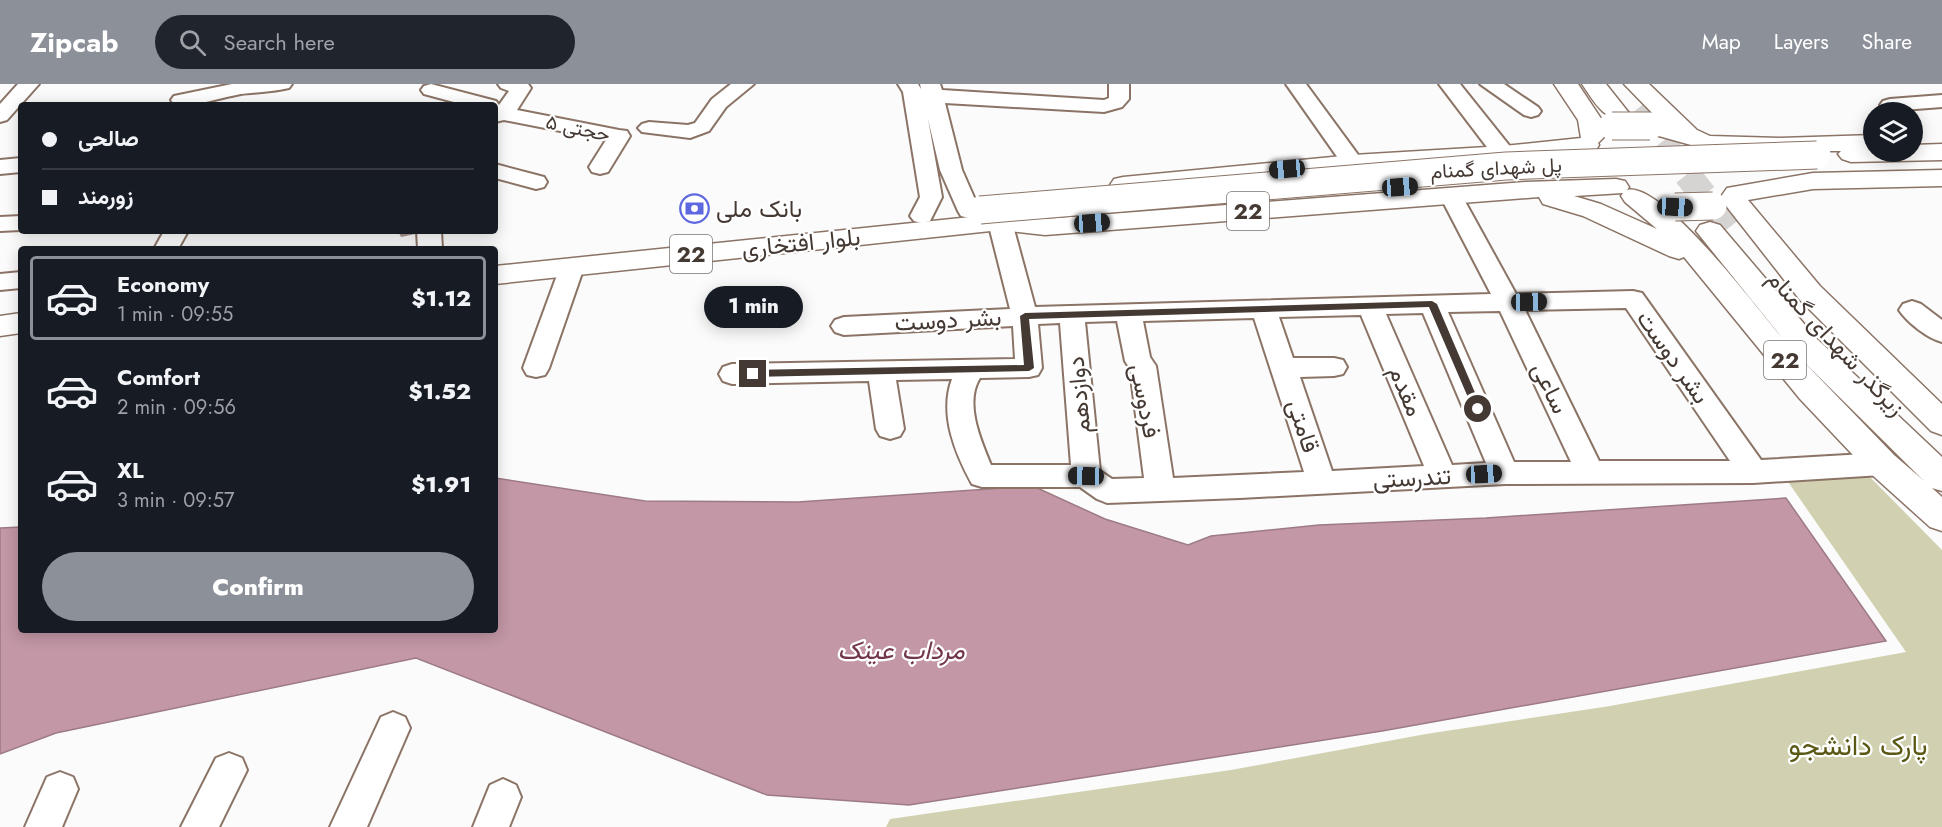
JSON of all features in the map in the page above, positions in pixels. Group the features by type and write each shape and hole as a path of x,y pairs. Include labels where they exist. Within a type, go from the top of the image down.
{"highway":[{"path":"1566,84 1590,120 1616,126"},
{"path":"1594,84 1616,126"},
{"path":"1614,84 1616,126"},
{"path":"1636,84 1697,139 1780,146 1863,142"},
{"name":"22","path":"1616,126 1697,139 1732,164 1739,175 1740,185 1725,212 1675,207 1625,192 1525,190 1045,227 983,215 1090,188 1353,163 1503,154 1616,126"},
{"name":"22","path":"1616,126 1587,155 1592,166 1666,223 1706,263 1804,382 1882,464 1942,517"},
{"path":"1923,141 1942,140"},
{"path":"1780,146 1813,181"},
{"name":"پل شهدای گمنام","path":"983,215 1506,166 1942,152"},
{"path":"1503,154 1526,162 1537,175 1537,181 1533,186 1525,190"},
{"path":"1382,161 1401,170 1411,184 1408,194 1396,200"},
{"name":"پل شهدای گمنام","path":"983,215 1285,196 1514,178 1942,164"},
{"path":"1942,178 1813,181 1725,212 1810,293 1930,399 1942,423"},
{"path":"1525,190 1592,210 1706,263"},
{"name":"زیرگذر شهدای گمنام","path":"1725,212 1832,345 1942,453"},
{"name":"زیرگذر شهدای گمنام","path":"1725,212 1806,346 1942,478"},
{"name":"بلوار افتخاری","path":"498,256 922,216 983,215"},
{"name":"بلوار افتخاری","path":"498,275 983,215"},
{"path":"0,303 18,301"},
{"path":"0,326 18,323"}],"street":[{"path":"19,102 29,84"},
{"path":"25,102 44,84"},
{"path":"180,96 282,84"},
{"path":"649,128 690,132 702,128 719,103 744,84"},
{"path":"732,374 1029,368 1025,316 983,215 951,170 908,84"},
{"path":"922,216 931,197 932,90 1104,106 1115,103 1119,99 1119,84"},
{"path":"1296,84 1353,163"},
{"path":"1449,84 1503,154"},
{"path":"1490,84 1531,111"},
{"path":"498,109 519,85"},
{"path":"431,90 471,102"},
{"path":"1923,102 1942,101"},
{"name":"حجتی ۵","path":"498,110 619,136 600,167"},
{"path":"0,167 18,165"},
{"path":"498,172 536,182"},
{"name":"ساعی","path":"1451,196 1508,302 1591,474"},
{"path":"0,224 18,223"},
{"path":"536,368 572,267"},
{"path":"0,282 18,280"},
{"name":"بشر دوست","path":"844,326 1128,312 1633,299 1753,472"},
{"path":"1432,304 1505,473"},
{"name":"مقدم","path":"1370,306 1443,476"},
{"name":"قامتی","path":"1263,308 1322,483"},
{"path":"1912,310 1942,333"},
{"name":"فردوسی","path":"1128,312 1138,361 1143,366 1160,490"},
{"name":"دوازدهم","path":"1072,314 1086,476"},
{"name":"قامتی","path":"1284,368 1334,367"},
{"path":"972,370 963,384 962,424 969,450 982,476 1086,476"},
{"path":"881,372 890,429"},
{"name":"تندرستی","path":"1086,476 1107,491 1505,473 1753,472 1882,464"},
{"path":"348,827 393,728"},
{"path":"199,827 229,770"},
{"path":"44,827 60,789"}],"green space":[{"name":"پارک دانشجو","path":"1863,470 1942,550 1942,827 886,827 890,819 1231,770 1426,734 1610,706 1906,652 1784,476"}],"water":[{"name":"مرداب عینک","path":"498,478 645,501 798,502 1033,486 1105,519 1188,545 1211,536 1319,525 1486,518 1786,498 1886,641 1382,731 909,805 767,795 416,658 56,733 0,754 0,528 18,527 18,633 498,633"}],"tunnel":[{"path":"1636,110 1732,231"}],"place":[{"name":"بانک ملی","path":"695,209"}],"route":[{"path":"753,374 1029,368 1025,316 1432,304 1478,409"}]}
